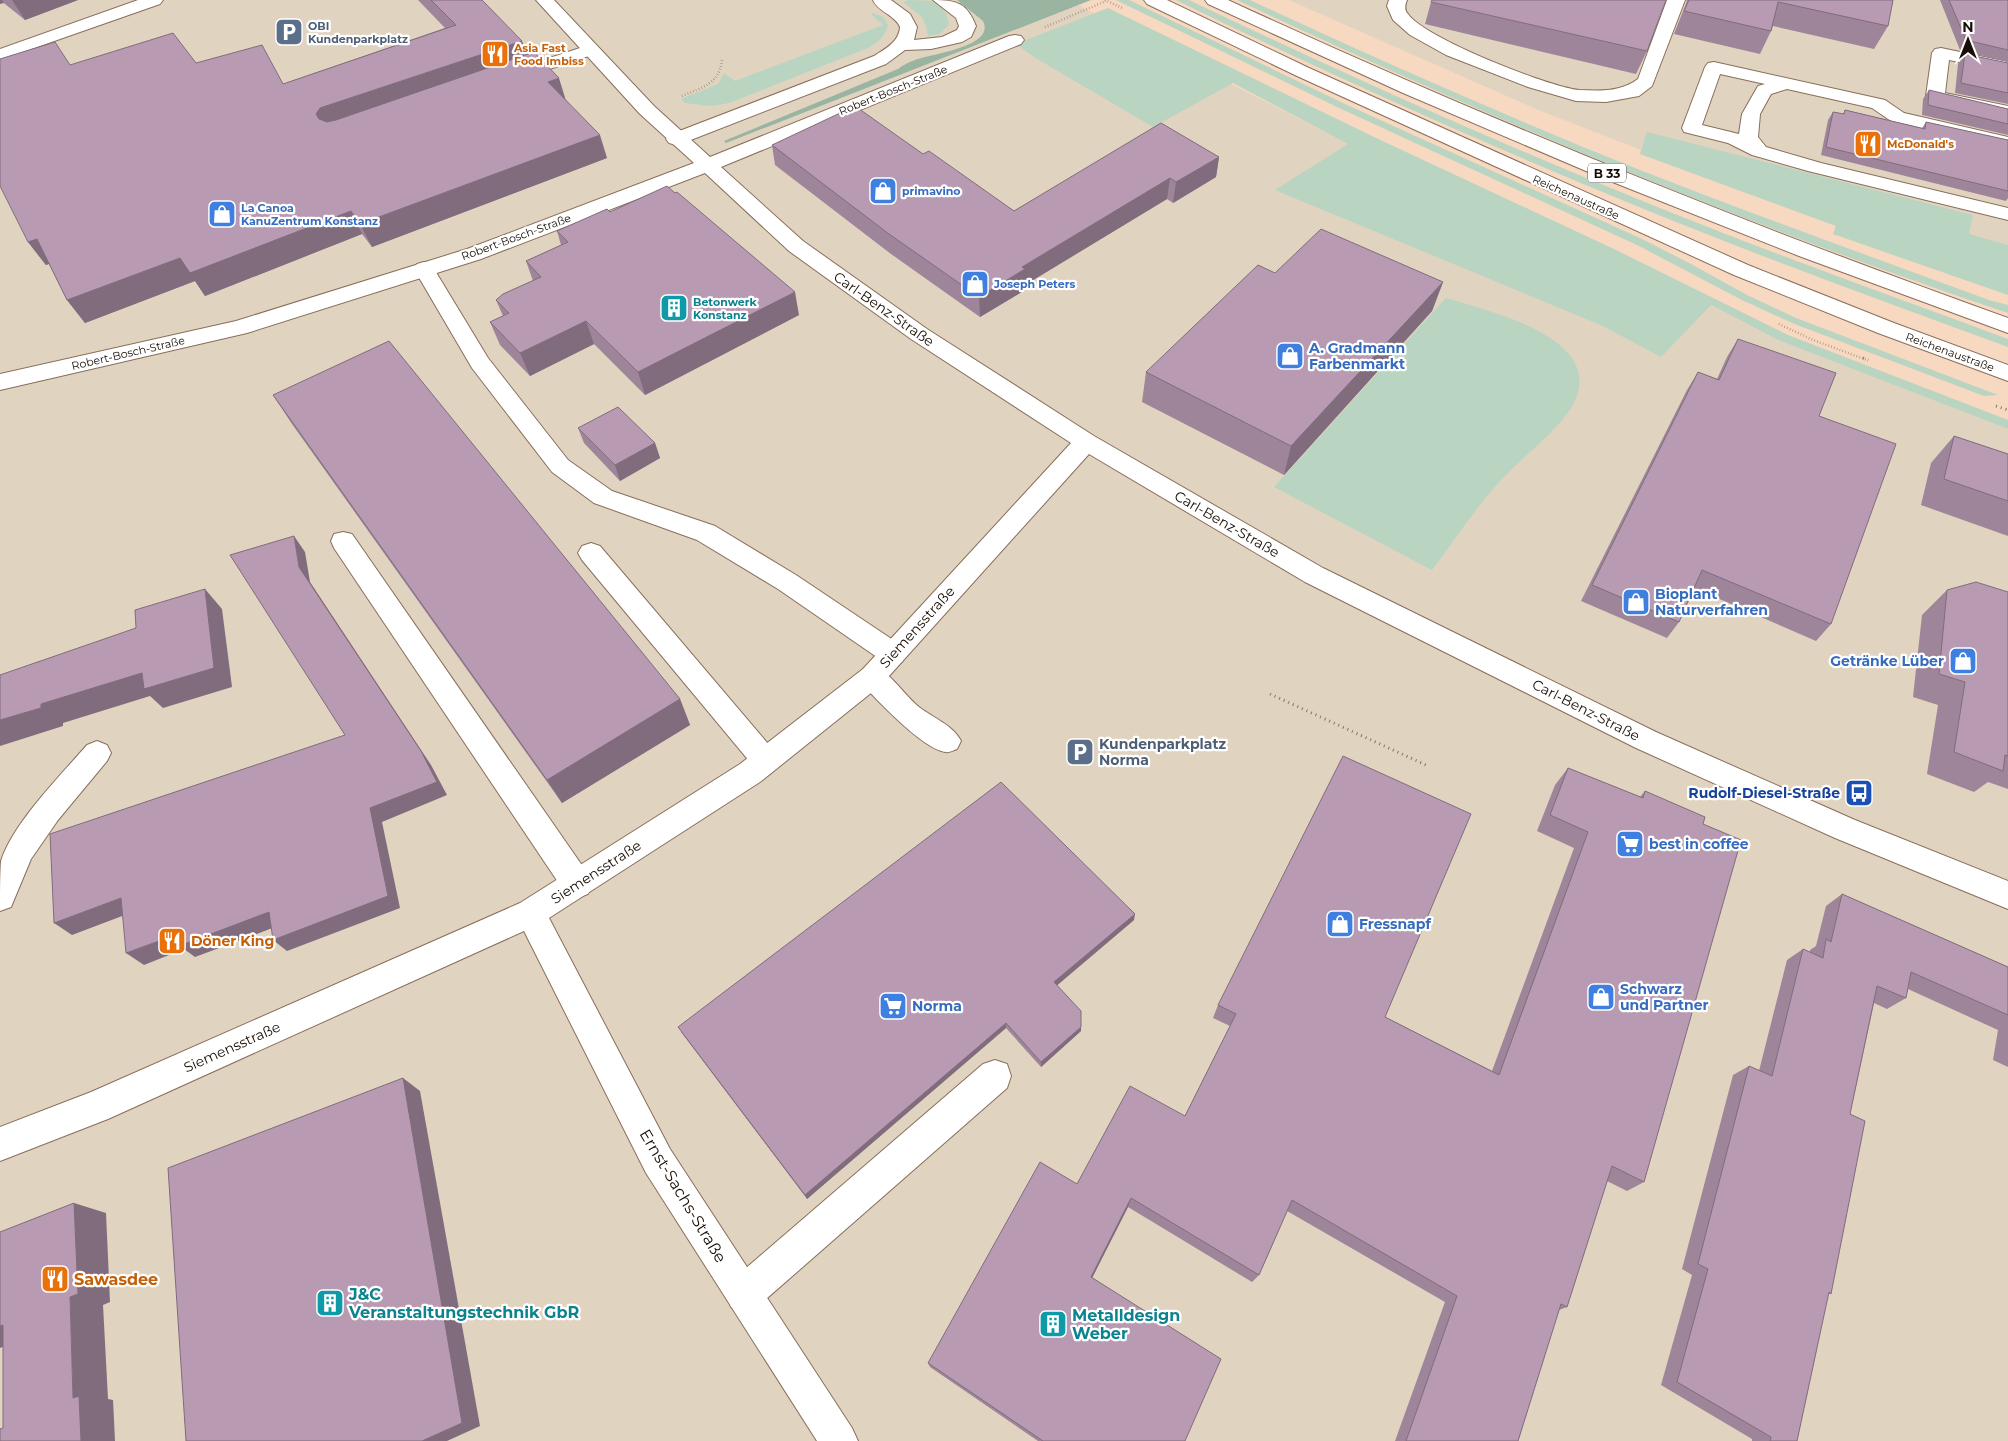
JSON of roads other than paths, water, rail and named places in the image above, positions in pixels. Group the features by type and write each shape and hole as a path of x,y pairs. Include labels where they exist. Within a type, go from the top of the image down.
{"street":[{"path":"0,55 154,0"},
{"name":"Carl-Benz-Straße","path":"545,0 589,50 676,139 708,165 796,246 919,334 1086,442 1314,575 1646,740 1845,829 2008,895"},
{"path":"901,45 920,46 946,42 961,36 966,30 964,16 942,0"},
{"name":"Reichenaustraße","path":"1153,0 1347,92 1741,270 1878,325 2008,373"},
{"name":"B 33","path":"1214,0 1451,109 1610,175 1807,253 2008,326"},
{"path":"1398,0 1396,6 1399,16 1416,31 1452,51 1534,83 1576,94 1606,96 1633,92 1646,82 1676,0"},
{"path":"676,139 880,60 901,45 906,37 908,26 906,21 881,1"},
{"name":"Robert-Bosch-Straße","path":"0,382 239,328 474,254 708,165 1014,40"},
{"path":"497,82 589,50"},
{"path":"2008,67 1941,53 1935,96 2008,112"},
{"path":"2008,143 1898,117 1878,104 1714,67 1691,128 1735,139 1759,151 2008,214"},
{"path":"1759,151 1748,137 1751,114 1764,90 1787,83"},
{"path":"424,270 480,363 560,466 603,497 706,533 787,582 893,654"},
{"name":"Siemensstraße","path":"0,1144 96,1107 531,913 750,773 872,677 1086,442"},
{"path":"343,541 577,884"},
{"path":"591,553 765,760"},
{"path":"872,677 909,716 947,741"},
{"path":"0,897 20,851 48,811 97,753"},
{"name":"Ernst-Sachs-Straße","path":"531,913 658,1161 839,1441"},
{"path":"744,1294 995,1076"}],"place":[{"name":"OBI Kundenparkplatz","path":"289,32"},
{"name":"Asia Fast Food Imbiss","path":"495,54"},
{"name":"McDonald's","path":"1868,144"},
{"name":"primavino","path":"883,191"},
{"name":"La Canoa KanuZentrum Konstanz","path":"222,214"},
{"name":"Joseph Peters","path":"975,284"},
{"name":"Betonwerk Konstanz","path":"674,308"},
{"name":"A. Gradmann Farbenmarkt","path":"1290,356"},
{"name":"Bioplant Naturverfahren","path":"1636,602"},
{"name":"Getränke Lüber","path":"1963,661"},
{"name":"Kundenparkplatz Norma","path":"1080,752"},
{"name":"Rudolf-Diesel-Straße","path":"1859,793"},
{"name":"best in coffee","path":"1630,844"},
{"name":"Fressnapf","path":"1340,924"},
{"name":"Döner King","path":"172,941"},
{"name":"Schwarz und Partner","path":"1601,997"},
{"name":"Norma","path":"893,1006"},
{"name":"Sawasdee","path":"55,1279"},
{"name":"J&C Veranstaltungstechnik GbR","path":"330,1303"},
{"name":"Metalldesign Weber","path":"1053,1324"}]}
